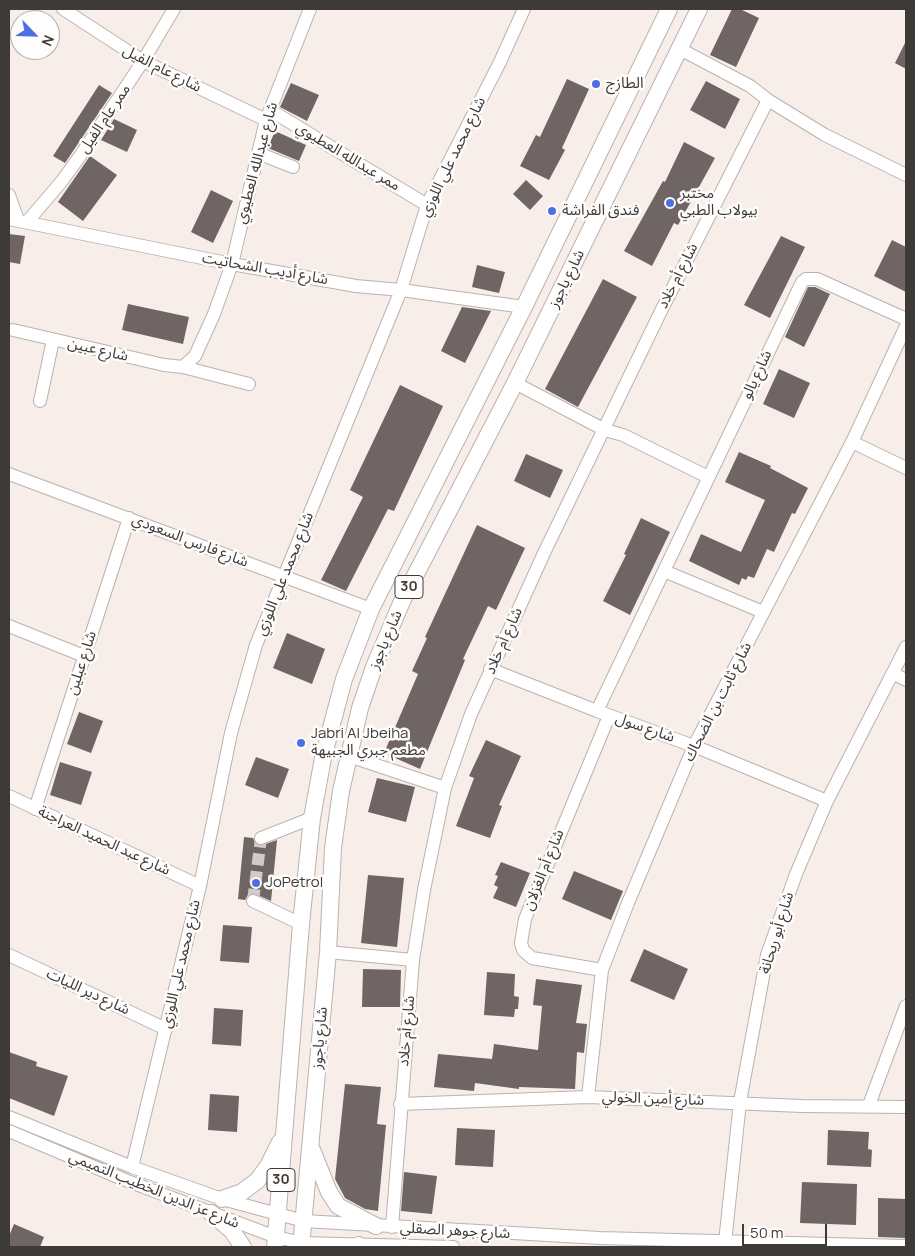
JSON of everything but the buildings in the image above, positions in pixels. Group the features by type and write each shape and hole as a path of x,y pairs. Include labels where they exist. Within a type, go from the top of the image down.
{"main road":[{"name":"شارع ياجوز","path":"276,1242 301,924 312,818 336,708 357,642 371,609 524,307 669,9"},
{"name":"شارع ياجوز","path":"302,1245 328,952 333,848 348,756 360,708 392,624 515,383 699,9"},
{"path":"222,1199 242,1192 261,1176 273,1157 286,1123"},
{"path":"310,1144 333,1200 344,1211 384,1227"},
{"path":"211,1213 232,1231 244,1247"}],"street":[{"name":"شارع عام الفيل","path":"63,9 143,61 268,115"},
{"name":"ممر عام الفيل","path":"18,220 67,175 143,61 174,9"},
{"name":"شارع عبدالله العطيوي","path":"232,264 268,115 310,9"},
{"name":"شارع محمد علي اللوزي","path":"132,1167 200,886 233,725 256,645 401,290 427,205 500,62 524,9"},
{"path":"680,50 750,86 768,100 824,135 906,175"},
{"name":"شارع أم خلاد","path":"384,1227 400,1104 413,960 432,845 445,788 490,669 544,553 605,430 664,304 768,100"},
{"name":"ممر عبدالله العطيوي","path":"268,115 427,205"},
{"path":"258,153 293,168"},
{"path":"9,195 18,220"},
{"name":"شارع أديب الشحاتيت","path":"18,220 232,264 356,286 401,290 524,307"},
{"path":"183,367 195,356 214,314 232,264"},
{"name":"شارع يالو","path":"603,714 664,571 800,286 806,279 816,279 906,319"},
{"name":"شارع ثابت بن الضحاك","path":"588,1097 602,970 694,746 852,442 906,326"},
{"name":"شارع عبين","path":"13,330 164,365 183,367 249,384"},
{"path":"40,402 53,340"},
{"path":"515,383 605,430 623,434 708,477"},
{"path":"852,442 906,468"},
{"name":"شارع فارس السعودي","path":"9,474 283,578 371,609"},
{"name":"شارع عبلين","path":"34,808 129,518"},
{"path":"664,571 763,612"},
{"path":"9,626 84,656"},
{"name":"شارع أبو ريحانة","path":"725,1242 740,1102 767,955 796,874 827,801 894,674 906,647"},
{"name":"شارع سول","path":"490,669 603,714 694,746 827,801"},
{"path":"894,674 906,680"},
{"name":"شارع أم الغزلان","path":"602,970 532,958 523,950 521,943 525,919 603,714"},
{"path":"348,756 445,788"},
{"name":"شارع عبد الحميد العراجنة","path":"9,796 200,886"},
{"path":"261,838 312,818"},
{"path":"253,901 301,924"},
{"path":"328,952 413,960"},
{"name":"شارع دير الليات","path":"9,955 166,1029"},
{"path":"869,1105 906,1006"},
{"name":"شارع أمين الخولي","path":"400,1104 588,1097 802,1106 869,1105 906,1107"},
{"name":"شارع عز الدين الخطيب التميمي","path":"9,1117 132,1167 222,1199 304,1221"},
{"name":"شارع عز الدين الخطيب التميمي","path":"9,1131 125,1180 211,1213 276,1242 302,1245"},
{"name":"شارع جوهر الصقلي","path":"304,1221 384,1227 725,1242 906,1246"},
{"name":"شارع جوهر الصقلي","path":"302,1245 453,1247"}],"tunnel":[{"path":"253,901 261,838"}],"place":[{"name":"الطازج","path":"596,84"},
{"name":"مختبر بيولاب الطبي","path":"670,203"},
{"name":"فندق الفراشة","path":"552,211"},
{"name":"Jabri Al Jbeiha مطعم جبري الجبيهة","path":"301,743"},
{"name":"JoPetrol","path":"256,883"}]}
